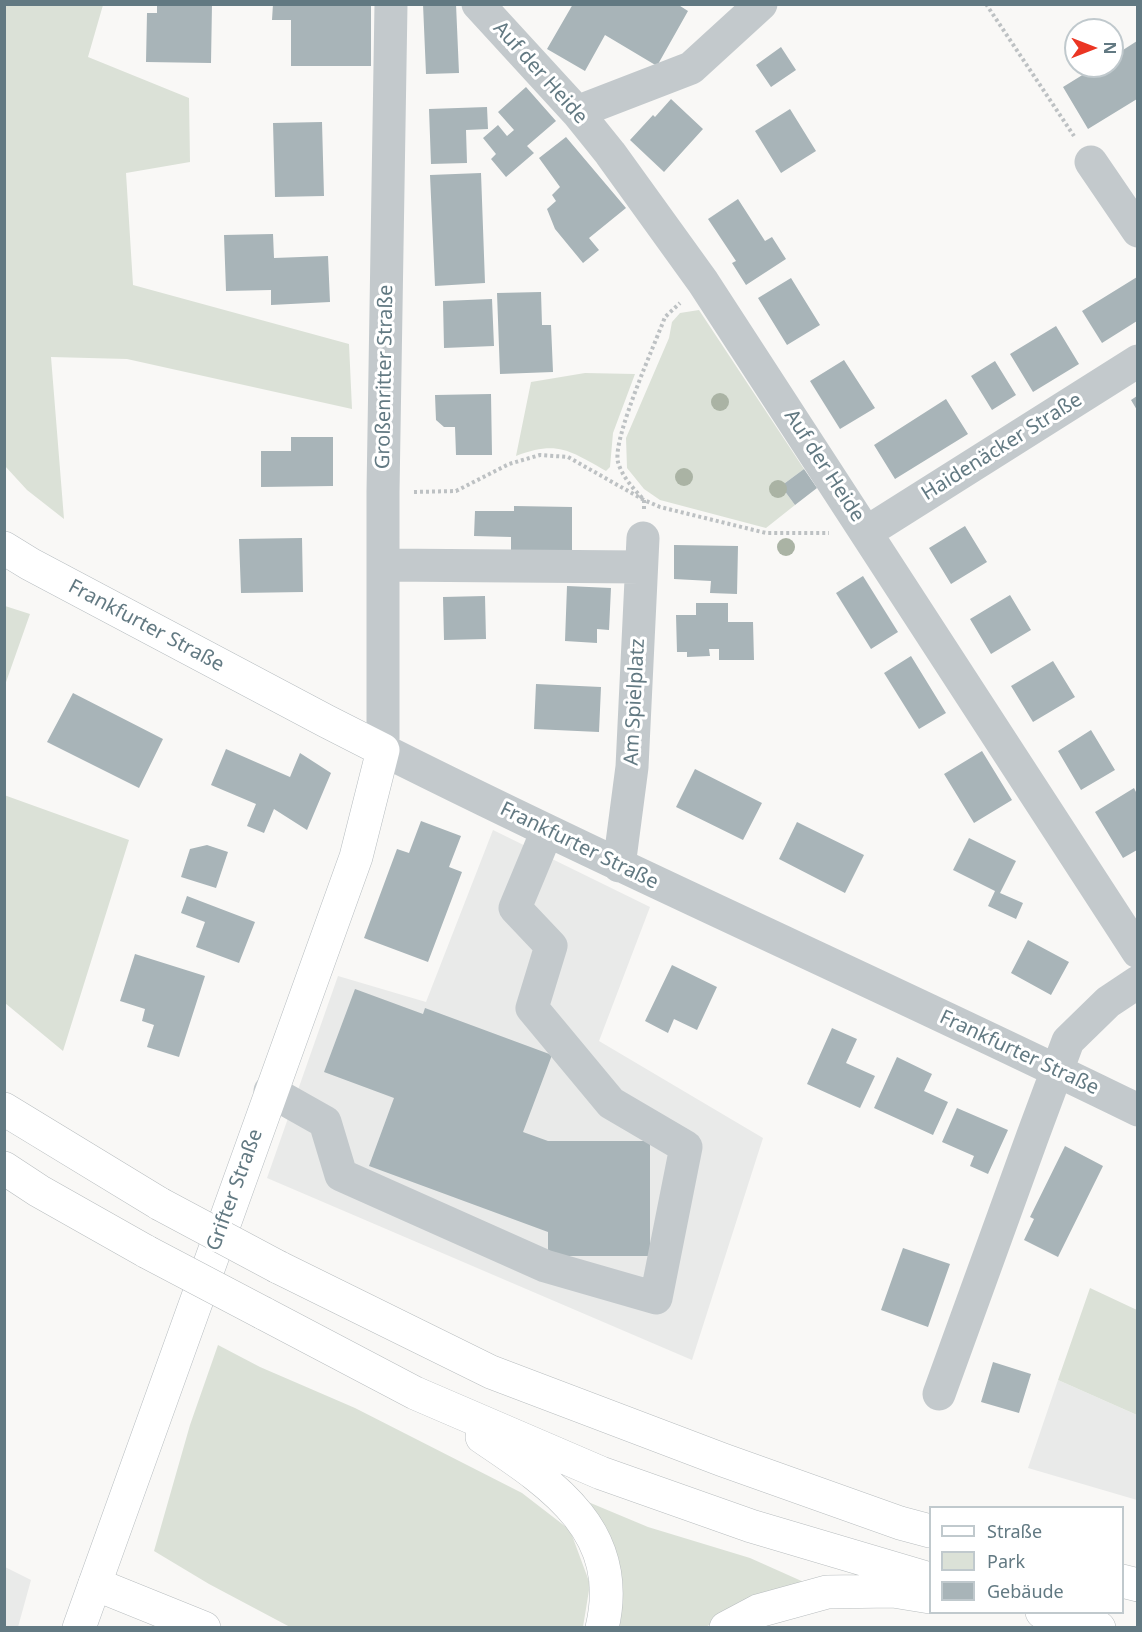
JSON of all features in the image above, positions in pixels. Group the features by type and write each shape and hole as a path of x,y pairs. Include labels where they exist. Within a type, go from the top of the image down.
{"main road":[{"name":"Frankfurter Straße","path":"13,557 383,750"},
{"name":"Grifter Straße","path":"79,1628 270,1091 356,857 383,750"},
{"path":"4,1109 160,1204 278,1267 490,1372 723,1460 929,1532"},
{"path":"4,1168 39,1191 147,1252 415,1393 601,1473 751,1526 929,1579"},
{"path":"415,1393 508,1454 554,1490 579,1514 599,1550 606,1572 605,1613 602,1628"},
{"path":"95,1584 204,1628"},
{"path":"726,1628 758,1611 826,1592 893,1591 929,1597"},
{"path":"1043,1614 1099,1628"}],"street":[{"name":"Großenritter Straße","path":"383,750 383,492 391,4"},
{"name":"Auf der Heide","path":"478,4 577,112 610,153 703,282 1137,952"},
{"path":"577,112 691,68 761,4"},
{"path":"1091,162 1137,231"},
{"name":"Haidenäcker Straße","path":"867,532 1137,361"},
{"path":"384,565 642,553"},
{"name":"Am Spielplatz","path":"619,866 632,767 642,553"},
{"name":"Frankfurter Straße","path":"383,750 619,866 1057,1070 1137,1110"},
{"path":"270,1091 325,1122 341,1175 545,1266 656,1298 686,1147 611,1103 532,1008 551,946 515,908 547,831"},
{"path":"939,1394 1068,1041 1108,1002 1137,982"}],"path":[{"path":"986,4 1091,162"},
{"path":"642,553 644,501 627,480 618,461 620,435 665,317 703,282"},
{"path":"383,492 456,491 509,464 540,454 568,457 644,501 660,507 766,533 867,532"}],"shaded area":[{"path":"493,830 650,907 599,1041 763,1138 692,1360 267,1178 338,976 426,1002"},
{"path":"1058,1380 1137,1415 1137,1500 1028,1468"},
{"path":"5,1567 31,1580 18,1627 5,1627"}],"green space":[{"path":"5,4 103,5 88,57 189,98 190,162 126,173 133,285 349,344 352,409 127,359 51,357 64,519 27,490 5,466"},
{"path":"699,310 804,469 781,486 795,505 766,528 660,500 644,489 627,468 626,438 669,338 672,322 680,313"},
{"path":"585,373 635,374 613,433 610,467 606,471 573,453 553,448 530,451 516,456 531,382"},
{"path":"4,606 30,614 5,685"},
{"path":"4,795 129,840 63,1051 5,1003"},
{"path":"1090,1288 1137,1310 1137,1415 1058,1380"},
{"path":"218,1345 260,1367 355,1408 522,1493 570,1530 590,1584 583,1627 290,1627 209,1584 154,1551 190,1425"},
{"path":"581,1499 648,1527 750,1558 806,1583 736,1607 706,1627 612,1627"}],"building":[{"path":"157,4 212,4 211,63 146,62 147,13 157,13"},
{"path":"273,4 371,4 371,66 291,66 291,20 272,20"},
{"path":"423,4 456,4 459,73 426,74"},
{"path":"573,4 677,4 688,11 657,66 605,35 585,71 547,49"},
{"path":"1137,41 1137,99 1088,129 1063,87 1078,78 1124,78 1124,49"},
{"path":"781,47 796,70 771,87 756,65"},
{"path":"526,87 556,121 527,146 534,153 506,177 491,159 496,154 483,138 498,125 507,136 514,130 498,112"},
{"path":"671,99 703,129 664,172 630,140"},
{"path":"487,107 488,129 466,130 467,163 431,164 429,109"},
{"path":"790,109 816,151 781,173 755,131"},
{"path":"322,122 324,196 275,197 273,123"},
{"path":"566,137 626,208 589,238 599,250 583,263 555,229 547,209 556,201 552,195 560,187 539,158"},
{"path":"481,173 485,283 435,286 430,175"},
{"path":"738,199 765,241 772,237 786,259 746,285 732,263 736,261 708,219"},
{"path":"273,234 274,258 328,256 330,302 271,305 271,290 226,291 224,235"},
{"path":"1137,277 1137,321 1102,343 1082,311"},
{"path":"791,278 820,325 787,345 758,298"},
{"path":"541,292 542,325 551,325 553,372 500,374 497,293"},
{"path":"492,299 494,346 444,348 443,301"},
{"path":"1056,326 1079,364 1033,392 1010,354"},
{"path":"844,360 875,408 840,429 810,381"},
{"path":"995,361 1016,395 992,410 971,376"},
{"path":"491,394 492,455 456,455 455,427 444,427 436,420 435,395"},
{"path":"1137,396 1137,410 1131,400"},
{"path":"946,399 968,434 895,479 874,445"},
{"path":"291,437 333,437 333,486 261,487 261,451 291,451"},
{"path":"804,469 817,488 795,505 781,486"},
{"path":"514,506 572,507 572,551 511,550 511,537 474,536 475,511 514,511"},
{"path":"965,526 987,562 951,584 929,548"},
{"path":"302,538 303,592 241,593 239,539"},
{"path":"674,545 738,546 737,594 710,593 711,581 674,579"},
{"path":"863,576 898,632 871,649 836,593"},
{"path":"567,586 611,588 609,630 597,629 597,643 565,641"},
{"path":"1010,595 1031,630 991,654 970,619"},
{"path":"485,596 486,639 444,640 443,597"},
{"path":"696,603 728,603 728,622 753,622 754,660 719,660 719,649 709,649 710,656 687,657 687,652 677,652 676,615 696,615"},
{"path":"911,656 946,713 919,729 884,673"},
{"path":"1053,661 1075,697 1033,722 1011,686"},
{"path":"536,684 601,687 599,732 534,729"},
{"path":"73,693 163,739 139,788 47,742"},
{"path":"1091,730 1115,770 1081,790 1058,751"},
{"path":"226,749 290,777 300,753 331,773 307,830 274,809 264,833 247,826 256,804 211,785"},
{"path":"982,751 1012,800 974,823 944,774"},
{"path":"695,769 762,803 743,840 676,807"},
{"path":"1134,788 1137,794 1137,850 1123,858 1095,812"},
{"path":"421,821 461,836 449,867 462,872 428,962 364,938 397,849 409,853"},
{"path":"797,822 864,855 845,893 779,859"},
{"path":"969,838 1016,861 1000,893 1023,903 1016,919 988,906 995,891 953,870"},
{"path":"207,845 228,852 216,888 181,877 190,849"},
{"path":"187,896 255,922 239,963 196,947 205,922 181,913"},
{"path":"1028,940 1069,962 1051,995 1011,973"},
{"path":"135,954 205,976 179,1057 147,1047 154,1025 142,1021 145,1009 120,1001"},
{"path":"672,965 717,987 697,1030 674,1019 668,1033 645,1021"},
{"path":"355,989 423,1014 425,1008 552,1055 523,1132 548,1141 650,1141 650,1256 548,1256 548,1232 369,1166 394,1098 324,1072"},
{"path":"832,1028 857,1039 846,1063 875,1076 860,1108 807,1084"},
{"path":"897,1057 932,1074 924,1091 948,1102 933,1135 874,1108"},
{"path":"957,1108 1008,1130 988,1174 970,1166 974,1156 942,1142"},
{"path":"1065,1146 1103,1166 1058,1257 1024,1240 1034,1219 1030,1217"},
{"path":"903,1248 950,1264 928,1327 881,1310"},
{"path":"993,1362 1031,1374 1019,1413 981,1402"}]}
